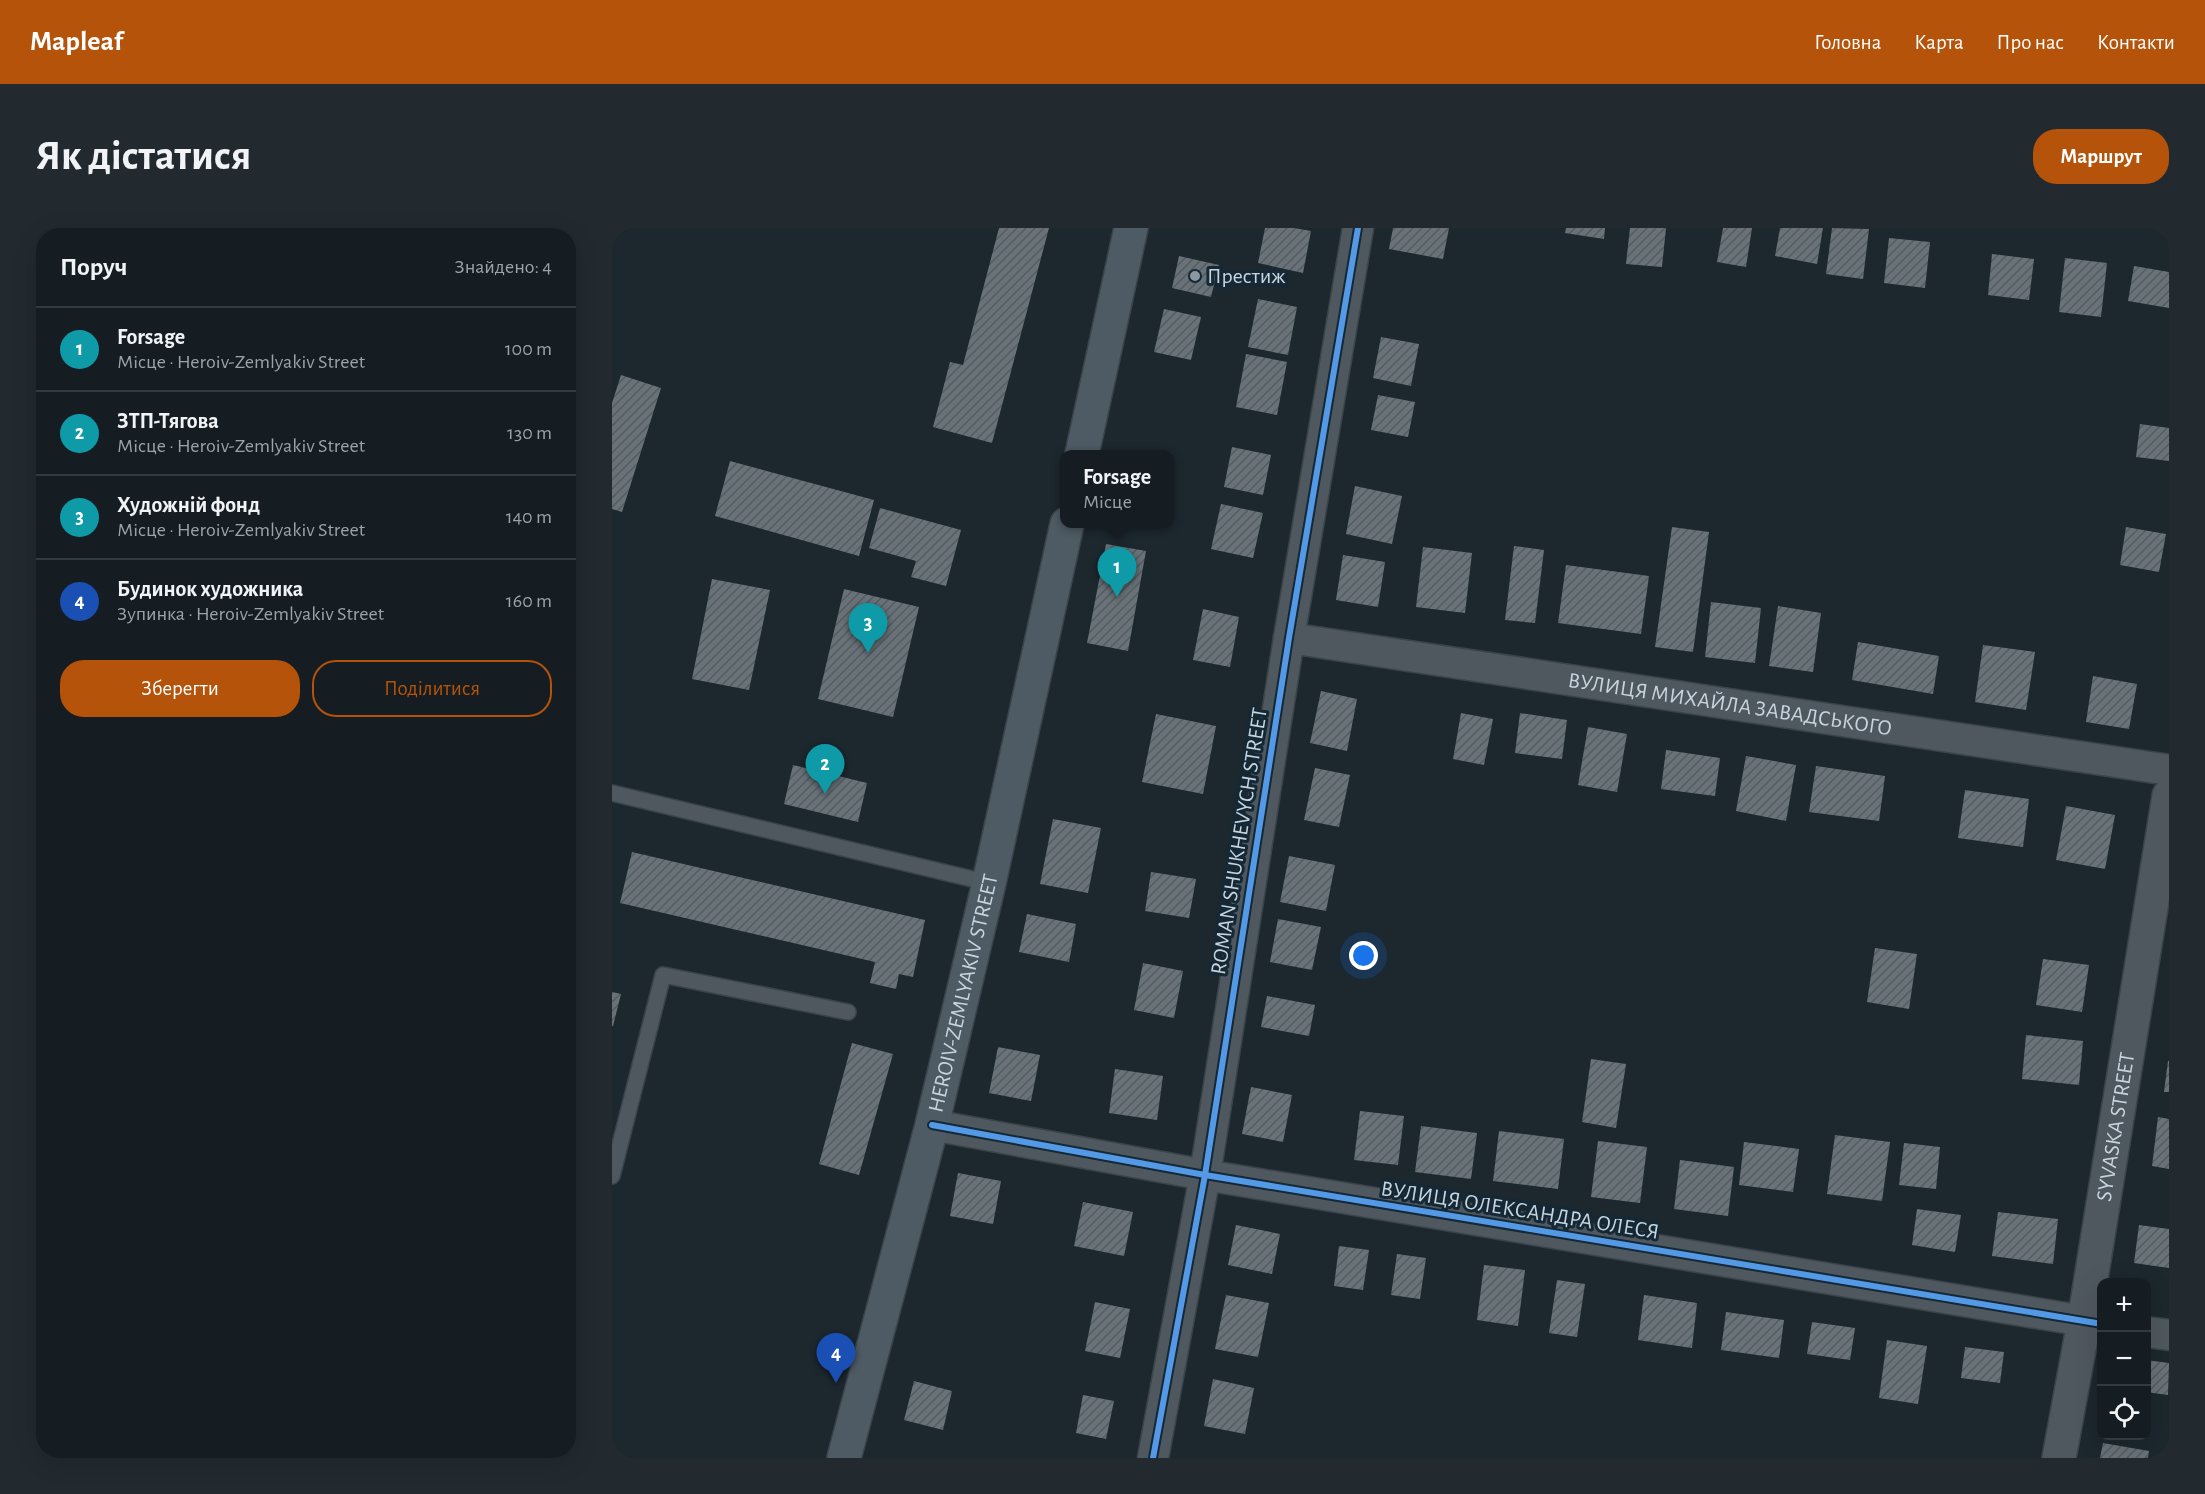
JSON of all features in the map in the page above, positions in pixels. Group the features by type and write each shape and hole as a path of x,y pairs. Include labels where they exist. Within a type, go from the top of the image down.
{"main road":[{"path":"1083,450 1131,228"},
{"name":"HEROIV-ZEMLYAKIV STREET","path":"843,1458 932,1125 989,883 1066,528"}],"street":[{"name":"ROMAN SHUKHEVYCH STREET","path":"1153,1458 1205,1175 1289,639 1358,228"},
{"name":"ВУЛИЦЯ МИХАЙЛА ЗАВАДСЬКОГО","path":"1289,639 2169,770"},
{"name":"SYVASKA STREET","path":"2059,1458 2093,1323 2169,796"},
{"name":"ВУЛИЦЯ ОЛЕКСАНДРА ОЛЕСЯ","path":"932,1125 1205,1175 2093,1323"},
{"path":"2151,1333 2169,1335"}],"lane":[{"path":"612,793 989,883"},
{"path":"612,1176 663,975 848,1011"}],"building":[{"path":"999,228 1049,228 992,443 933,427 950,362 963,365"},
{"path":"1265,228 1294,228 1311,231 1303,273 1258,263"},
{"path":"1393,228 1449,228 1443,259 1389,249"},
{"path":"1566,228 1605,228 1604,239 1565,233"},
{"path":"1630,228 1666,228 1662,267 1626,264"},
{"path":"1723,228 1752,228 1746,267 1717,262"},
{"path":"1780,228 1823,228 1817,264 1775,256"},
{"path":"1832,228 1869,229 1863,279 1826,274"},
{"path":"1889,238 1930,242 1925,288 1884,283"},
{"path":"1992,254 2034,259 2029,300 1988,295"},
{"name":"Престиж","path":"1179,256 1219,265 1211,297 1172,288"},
{"path":"2065,258 2107,263 2101,317 2059,312"},
{"path":"2134,266 2169,272 2169,308 2128,301"},
{"path":"1258,299 1297,307 1288,355 1248,347"},
{"path":"1164,309 1201,317 1191,360 1154,352"},
{"path":"1381,337 1419,344 1411,386 1373,378"},
{"path":"1246,354 1287,362 1277,415 1236,407"},
{"path":"621,375 661,388 622,512 612,509 612,403"},
{"path":"1378,395 1415,402 1408,437 1371,430"},
{"path":"2140,424 2169,428 2169,461 2136,457"},
{"path":"1232,447 1271,455 1263,495 1224,487"},
{"path":"730,461 874,500 859,556 715,516"},
{"path":"1355,486 1402,496 1392,544 1346,534"},
{"path":"1221,504 1263,513 1253,558 1211,549"},
{"path":"880,508 961,530 946,586 911,577 916,561 869,548"},
{"path":"1672,527 1709,532 1693,652 1655,647"},
{"path":"2126,527 2166,534 2159,572 2120,565"},
{"path":"1106,544 1146,551 1128,651 1087,643"},
{"path":"1514,546 1544,550 1535,623 1505,620"},
{"path":"1423,547 1472,553 1465,613 1416,607"},
{"path":"1343,555 1385,562 1378,607 1336,600"},
{"path":"1566,565 1649,576 1641,634 1558,623"},
{"path":"712,579 770,590 749,690 692,679"},
{"path":"844,589 919,607 893,717 818,699"},
{"path":"1711,602 1761,608 1755,663 1705,657"},
{"path":"1778,606 1821,613 1813,672 1769,666"},
{"path":"1203,609 1239,617 1230,667 1193,660"},
{"path":"1858,642 1939,656 1933,694 1852,680"},
{"path":"1983,645 2035,652 2026,710 1975,702"},
{"path":"2093,676 2137,684 2129,729 2086,722"},
{"path":"1321,691 1357,699 1347,751 1310,743"},
{"path":"1461,713 1493,719 1484,765 1453,759"},
{"path":"1520,713 1567,720 1562,759 1515,753"},
{"path":"1156,714 1216,726 1203,794 1142,782"},
{"path":"1588,727 1627,734 1617,792 1578,785"},
{"path":"1666,750 1720,758 1715,796 1661,789"},
{"path":"1746,756 1796,765 1786,821 1736,811"},
{"path":"793,765 867,783 858,822 784,804"},
{"path":"1816,766 1885,776 1879,821 1809,812"},
{"path":"1315,768 1350,775 1339,827 1304,820"},
{"path":"1965,790 2029,799 2023,847 1958,838"},
{"path":"2066,806 2115,815 2105,869 2056,860"},
{"path":"1053,819 1101,828 1088,893 1040,884"},
{"path":"632,852 925,920 913,977 899,974 896,989 870,983 875,962 620,903"},
{"path":"1289,856 1335,865 1326,911 1280,902"},
{"path":"1151,872 1196,879 1189,918 1145,911"},
{"path":"1027,914 1076,924 1069,962 1019,952"},
{"path":"1278,919 1321,927 1312,970 1270,962"},
{"path":"1875,948 1917,954 1909,1009 1867,1002"},
{"path":"2043,959 2089,965 2082,1012 2036,1005"},
{"path":"1143,963 1183,971 1174,1018 1134,1010"},
{"path":"612,992 621,994 613,1026 612,1026"},
{"path":"1267,996 1315,1005 1309,1036 1261,1027"},
{"path":"2026,1035 2083,1041 2079,1085 2022,1079"},
{"path":"852,1043 893,1054 859,1175 819,1164"},
{"path":"998,1047 1040,1055 1031,1101 989,1093"},
{"path":"1591,1059 1626,1064 1616,1128 1582,1122"},
{"path":"2168,1061 2169,1092 2164,1092"},
{"path":"1115,1069 1163,1076 1157,1120 1109,1113"},
{"path":"1251,1087 1292,1095 1283,1142 1242,1134"},
{"path":"1360,1111 1404,1116 1398,1165 1354,1160"},
{"path":"2158,1117 2169,1119 2169,1169 2152,1166"},
{"path":"1421,1126 1477,1133 1471,1179 1415,1172"},
{"path":"1499,1131 1564,1139 1558,1189 1493,1181"},
{"path":"1835,1135 1890,1142 1882,1201 1827,1194"},
{"path":"1598,1141 1647,1147 1640,1203 1591,1197"},
{"path":"1744,1142 1799,1149 1793,1192 1739,1185"},
{"path":"1904,1143 1940,1147 1936,1189 1899,1185"},
{"path":"1680,1160 1734,1167 1728,1216 1674,1209"},
{"path":"958,1173 1001,1181 993,1224 950,1216"},
{"path":"1083,1202 1133,1212 1124,1256 1074,1246"},
{"path":"1917,1209 1961,1215 1955,1252 1912,1245"},
{"path":"1998,1212 2058,1219 2053,1264 1992,1256"},
{"path":"1236,1225 1280,1234 1272,1274 1228,1265"},
{"path":"2139,1225 2169,1229 2169,1268 2134,1263"},
{"path":"1339,1246 1369,1250 1363,1290 1334,1286"},
{"path":"1397,1254 1426,1258 1420,1299 1391,1295"},
{"path":"1484,1265 1525,1270 1518,1326 1477,1320"},
{"path":"1557,1280 1585,1284 1577,1337 1549,1333"},
{"path":"1226,1295 1269,1303 1258,1357 1215,1349"},
{"path":"1644,1295 1697,1303 1692,1348 1638,1340"},
{"path":"1095,1302 1130,1309 1120,1358 1085,1351"},
{"path":"1726,1312 1784,1320 1779,1358 1721,1350"},
{"path":"1812,1322 1855,1328 1850,1360 1807,1354"},
{"path":"1887,1340 1927,1346 1918,1404 1879,1398"},
{"path":"1965,1347 2004,1352 2000,1383 1961,1378"},
{"path":"2151,1361 2169,1363 2168,1395 2151,1393"},
{"path":"1213,1379 1254,1388 1245,1434 1204,1426"},
{"path":"914,1381 952,1391 943,1430 904,1420"},
{"path":"1083,1395 1114,1401 1106,1439 1076,1433"},
{"path":"2103,1443 2149,1451 2148,1458 2100,1458"}],"cycle path":[{"path":"1153,1458 1205,1175 1289,638 1358,228"},
{"path":"932,1125 1205,1175 2097,1323"}],"place":[{"name":"Престиж","path":"1195,276"},
{"name":"Forsage","path":"1117,597"},
{"name":"Художній фонд","path":"868,653"},
{"name":"ЗТП-Тягова","path":"825,794"},
{"name":"Будинок художника","path":"836,1383"}]}
